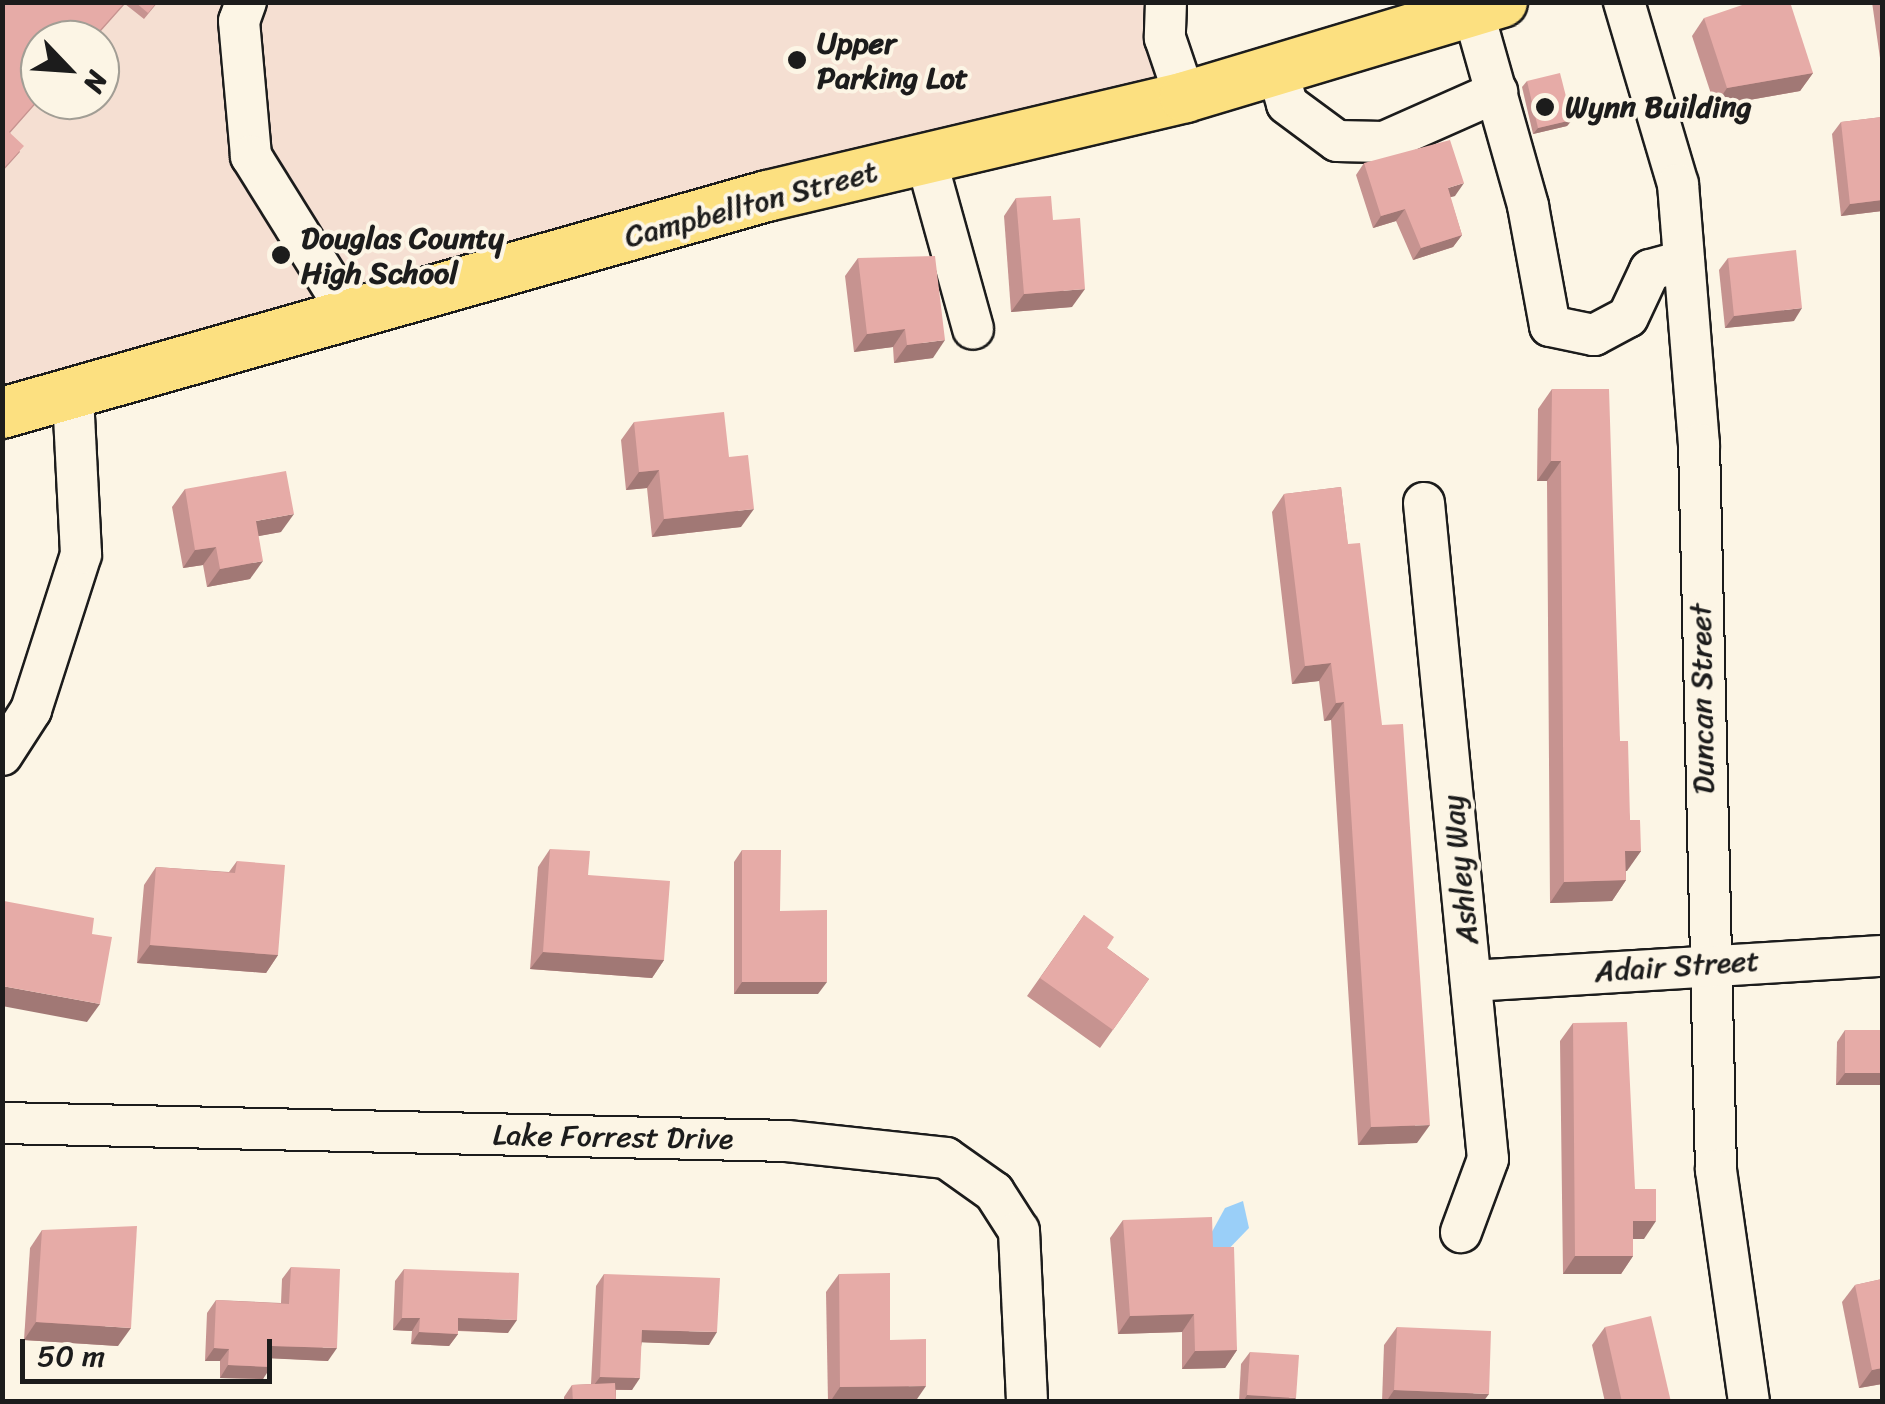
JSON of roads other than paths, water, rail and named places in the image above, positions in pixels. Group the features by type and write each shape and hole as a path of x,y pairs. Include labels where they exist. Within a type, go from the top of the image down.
{"main road":[{"name":"Campbellton Street","path":"2,414 926,158 1185,98 1487,7"}],"street":[{"path":"246,2 239,21 250,156 350,315"},
{"path":"1166,2 1165,38 1185,98"},
{"name":"Duncan Street","path":"1624,2 1678,184 1699,444 1716,1170 1750,1402"},
{"path":"1487,7 1497,92 1550,326 1594,335 1628,317 1650,270 1684,261"},
{"path":"1277,70 1288,104 1337,141 1384,142 1497,92"},
{"path":"926,158 973,328"},
{"path":"2,755 31,710 81,554 74,394"},
{"name":"Ashley Way","path":"1424,503 1488,1159 1461,1232"},
{"name":"Adair Street","path":"1471,980 1712,962 1882,956"},
{"name":"Lake Forrest Drive","path":"2,1123 787,1141 946,1158 994,1192 1019,1232 1027,1402"}],"water":[{"path":"1243,1201 1249,1228 1217,1261 1208,1239 1225,1208"}],"place":[{"name":"Upper Parking Lot","path":"797,60"},
{"name":"Wynn Building","path":"1545,107"},
{"name":"Douglas County High School","path":"281,255"}]}
